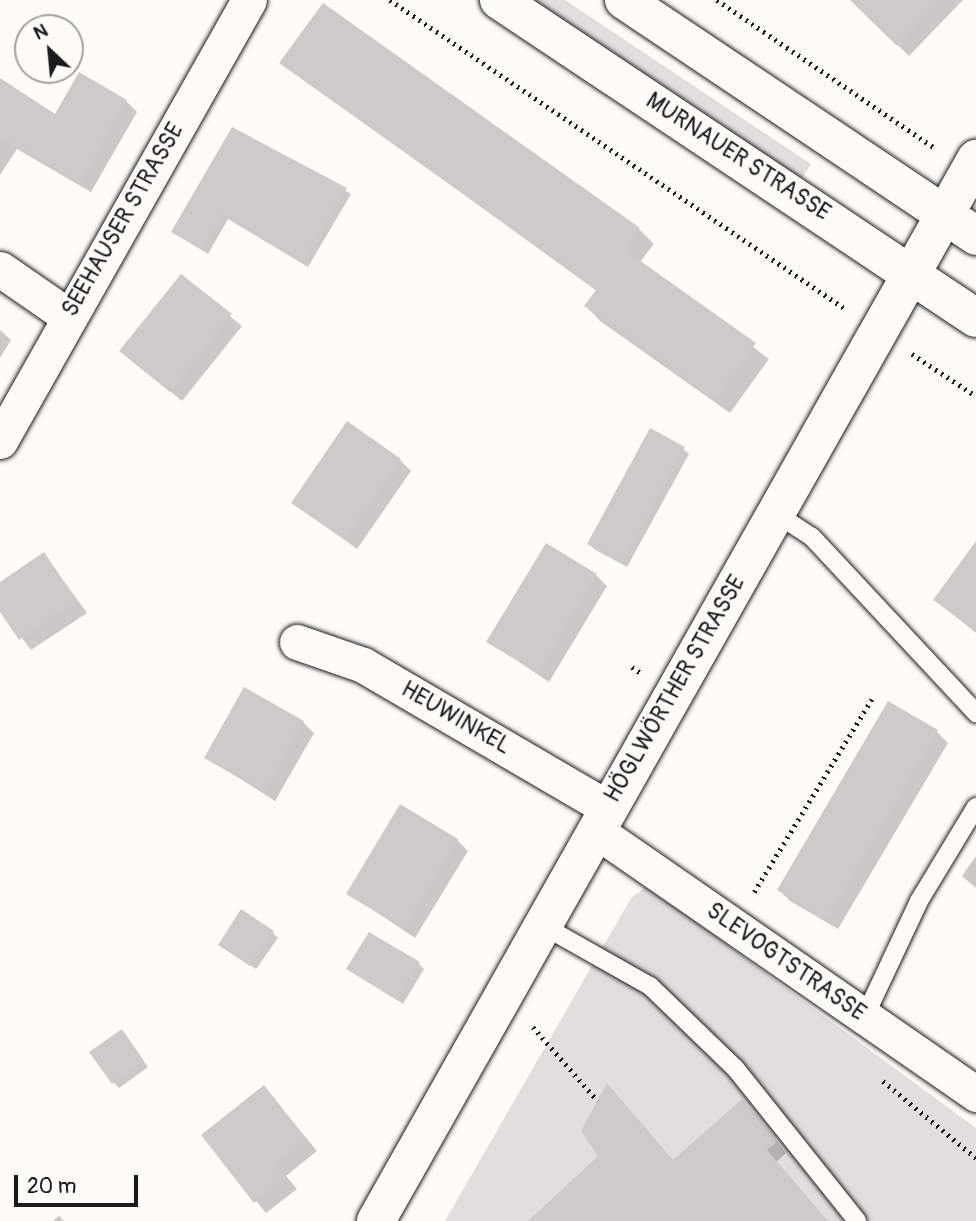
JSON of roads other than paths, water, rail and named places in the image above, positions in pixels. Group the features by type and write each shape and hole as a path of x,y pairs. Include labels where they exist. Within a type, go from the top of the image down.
{"street":[{"name":"SEEHAUSER STRASSE","path":"0,441 68,316 249,0"},
{"name":"MURNAUER STRASSE","path":"499,0 976,318"},
{"path":"624,0 976,236"},
{"name":"HÖGLWÖRTHER STRASSE","path":"376,1221 976,159"},
{"path":"0,269 68,316"},
{"name":"HEUWINKEL","path":"297,642 363,665 602,819"},
{"name":"SLEVOGTSTRASSE","path":"602,819 734,926 976,1094"}],"lane":[{"path":"775,513 812,537 976,713"},
{"path":"864,1016 919,901 976,807"},
{"path":"542,925 650,986 735,1068 857,1221"}]}
